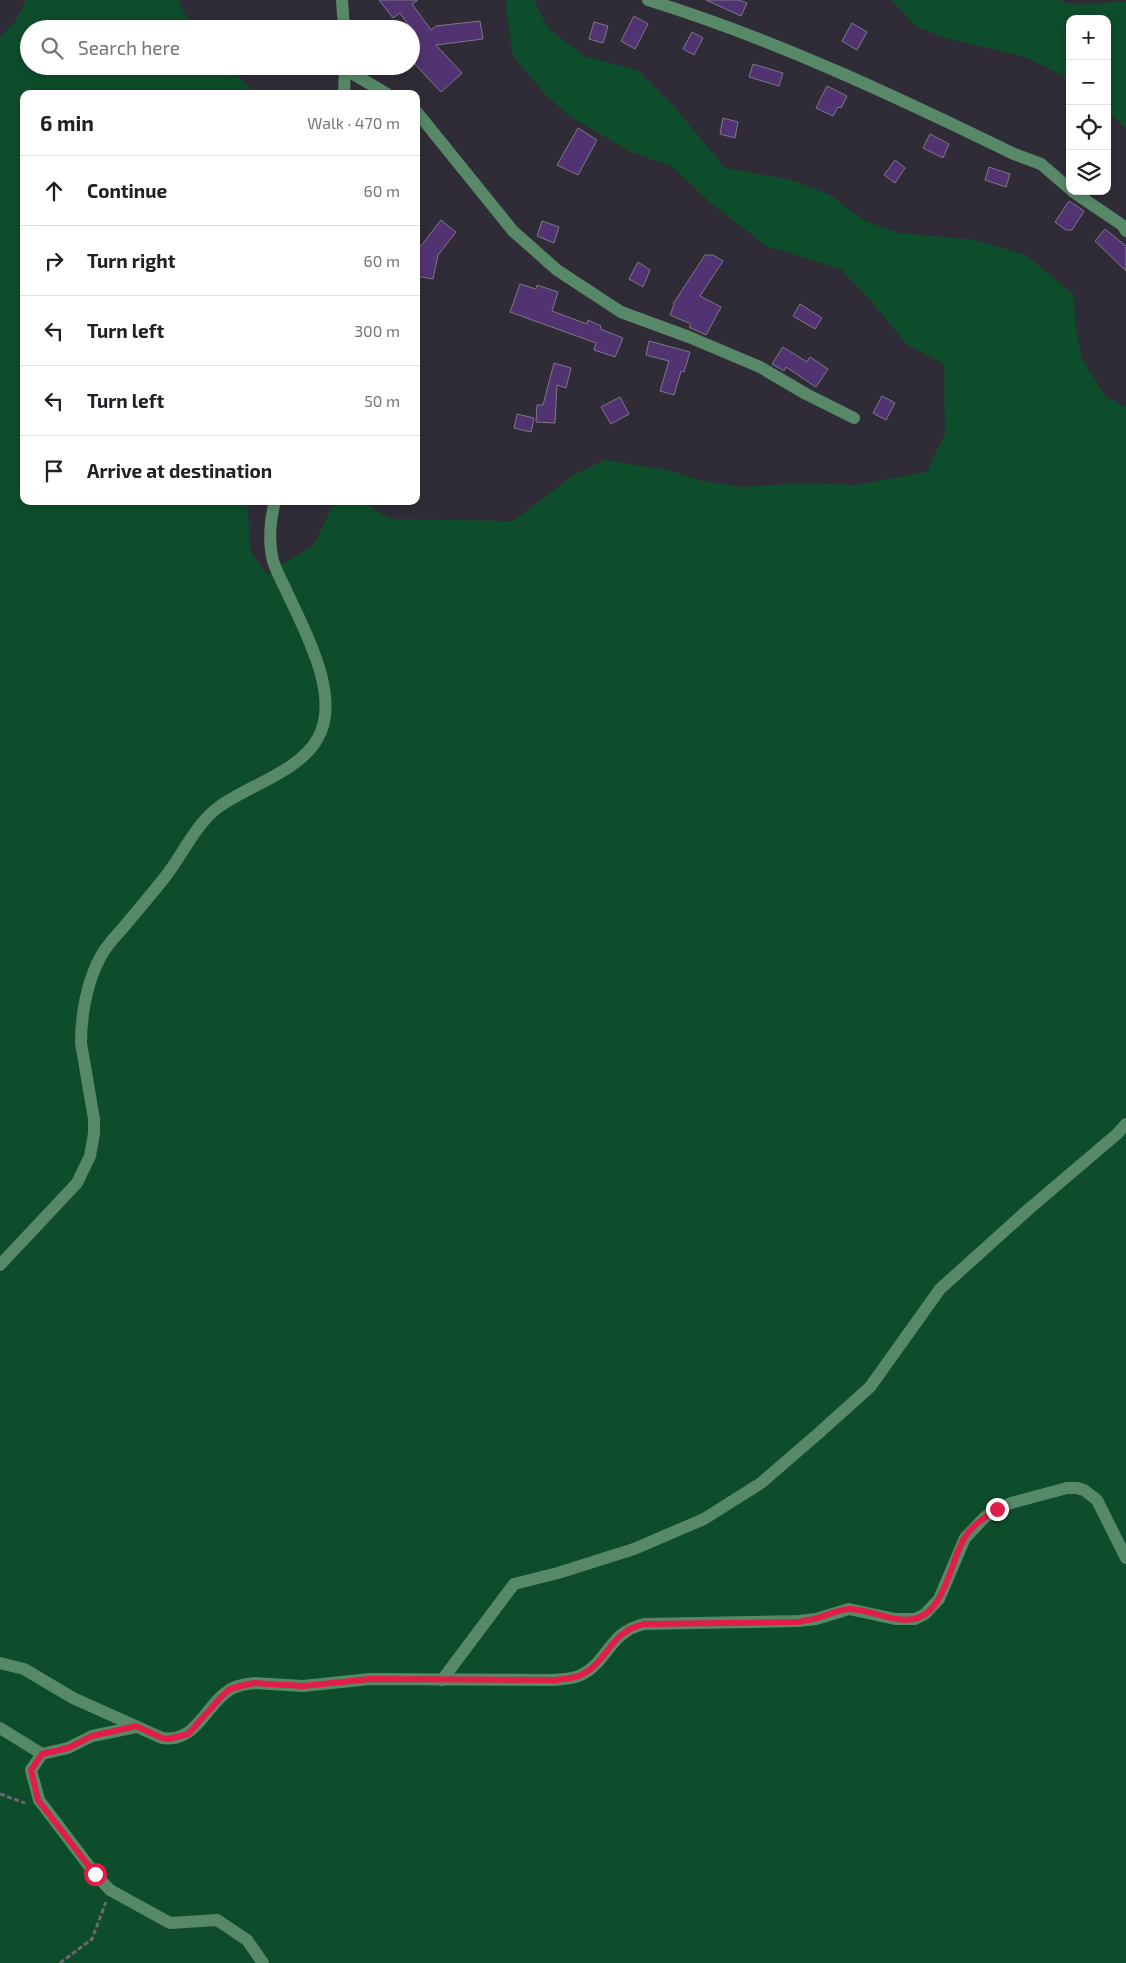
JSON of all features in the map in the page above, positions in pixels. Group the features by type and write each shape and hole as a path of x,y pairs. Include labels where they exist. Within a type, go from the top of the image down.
{"street":[{"path":"342,0 343,20"},
{"path":"648,0 748,34 842,74 1014,154 1041,164 1066,186"},
{"path":"344,90 345,75"},
{"path":"356,75 381,90"},
{"path":"420,116 513,231 557,270 621,312 689,337 760,367 806,394 854,418"},
{"path":"1078,195 1122,225 1126,231"},
{"path":"0,1265 77,1183 90,1156 94,1139 94,1119 81,1043 81,1032 92,974 101,954 166,876 203,820 220,806 300,759 312,747 321,731 326,713 322,679 312,649 274,563 271,548 270,520 274,505"},
{"path":"442,1680 514,1584 558,1573 634,1549 704,1519 761,1482 870,1386 940,1288 1117,1134 1126,1124"},
{"path":"0,1663 24,1669 73,1698 162,1738 182,1737 188,1734 230,1689 254,1683 303,1686 370,1679 554,1680 574,1678 591,1668 620,1634 644,1624 799,1622 848,1609 895,1619 915,1619 925,1614 939,1599 965,1538 985,1517 1011,1503 1067,1488 1084,1490 1097,1500 1126,1558"},
{"path":"136,1726 92,1736 68,1748 42,1754 31,1770 38,1800 95,1874 110,1890 170,1923 218,1920 247,1940 263,1963"},
{"path":"0,1728 42,1754"}],"path":[{"path":"60,1963 92,1939 110,1890"}],"green space":[{"path":"26,0 179,0 183,11 190,20 20,20 20,75 237,75 252,90 20,90 20,505 247,505 251,552 266,574 313,546 333,505 367,505 391,519 513,521 575,474 606,460 668,470 701,481 743,487 809,483 855,485 927,472 945,433 944,364 907,345 873,303 841,269 766,246 711,203 671,166 631,152 569,116 546,95 513,56 505,2 509,0 534,0 547,27 584,56 638,70 675,108 725,168 792,180 830,195 865,221 899,233 975,240 1026,255 1074,295 1075,323 1082,359 1105,396 1126,407 1126,1963 0,1963 0,37 15,22"},
{"path":"892,0 1059,0 1075,5 1126,1 1126,128 1111,115 1111,15 1066,15 1066,79 1025,57 942,37 915,26"}],"building":[{"path":"379,0 418,0 412,4 431,30 436,26 480,21 483,39 436,45 462,73 441,92 420,70 420,20 405,20 400,13 393,18"},
{"path":"706,0 739,0 747,3 741,16"},
{"path":"634,16 648,24 635,49 621,41"},
{"path":"594,22 608,26 603,43 589,39"},
{"path":"852,23 867,32 857,50 842,41"},
{"path":"692,32 703,38 694,55 683,49"},
{"path":"753,64 783,73 779,86 749,77"},
{"path":"827,86 847,96 841,108 838,107 833,116 816,108"},
{"path":"723,118 738,122 735,138 720,134"},
{"path":"578,128 597,140 578,175 557,165"},
{"path":"930,134 949,144 943,158 923,148"},
{"path":"895,160 905,168 895,183 884,175"},
{"path":"989,167 1010,174 1006,187 985,180"},
{"path":"1069,201 1084,211 1072,230 1066,230 1055,222"},
{"path":"441,220 456,232 438,255 433,279 420,277 420,247"},
{"path":"542,221 559,227 554,243 537,236"},
{"path":"1105,229 1126,246 1126,271 1095,241"},
{"path":"705,255 713,255 723,261 700,296 721,307 706,335 689,327 691,324 670,315 673,304"},
{"path":"638,262 650,270 643,287 629,279"},
{"path":"520,284 536,289 537,285 558,292 552,311 587,324 588,320 601,326 600,329 623,338 615,357 594,350 596,343 510,312"},
{"path":"800,304 822,318 815,329 793,316"},
{"path":"649,341 690,352 684,372 681,371 674,395 660,391 669,361 646,355"},
{"path":"783,347 807,362 810,357 828,369 816,387 786,367 784,371 772,364"},
{"path":"554,363 571,368 566,388 557,385 555,423 536,422 537,405 543,405"},
{"path":"882,396 895,403 886,420 873,413"},
{"path":"620,397 629,414 611,424 601,407"},
{"path":"517,414 534,418 531,432 514,428"}],"route":[{"path":"95,1874 38,1800 31,1770 42,1754 68,1748 92,1736 136,1726 162,1738 182,1737 188,1734 230,1689 254,1683 303,1686 370,1679 554,1680 574,1678 583,1674 591,1668 620,1634 644,1624 799,1622 848,1609 895,1619 915,1619 925,1614 939,1599 965,1538 985,1517 997,1509"}]}
